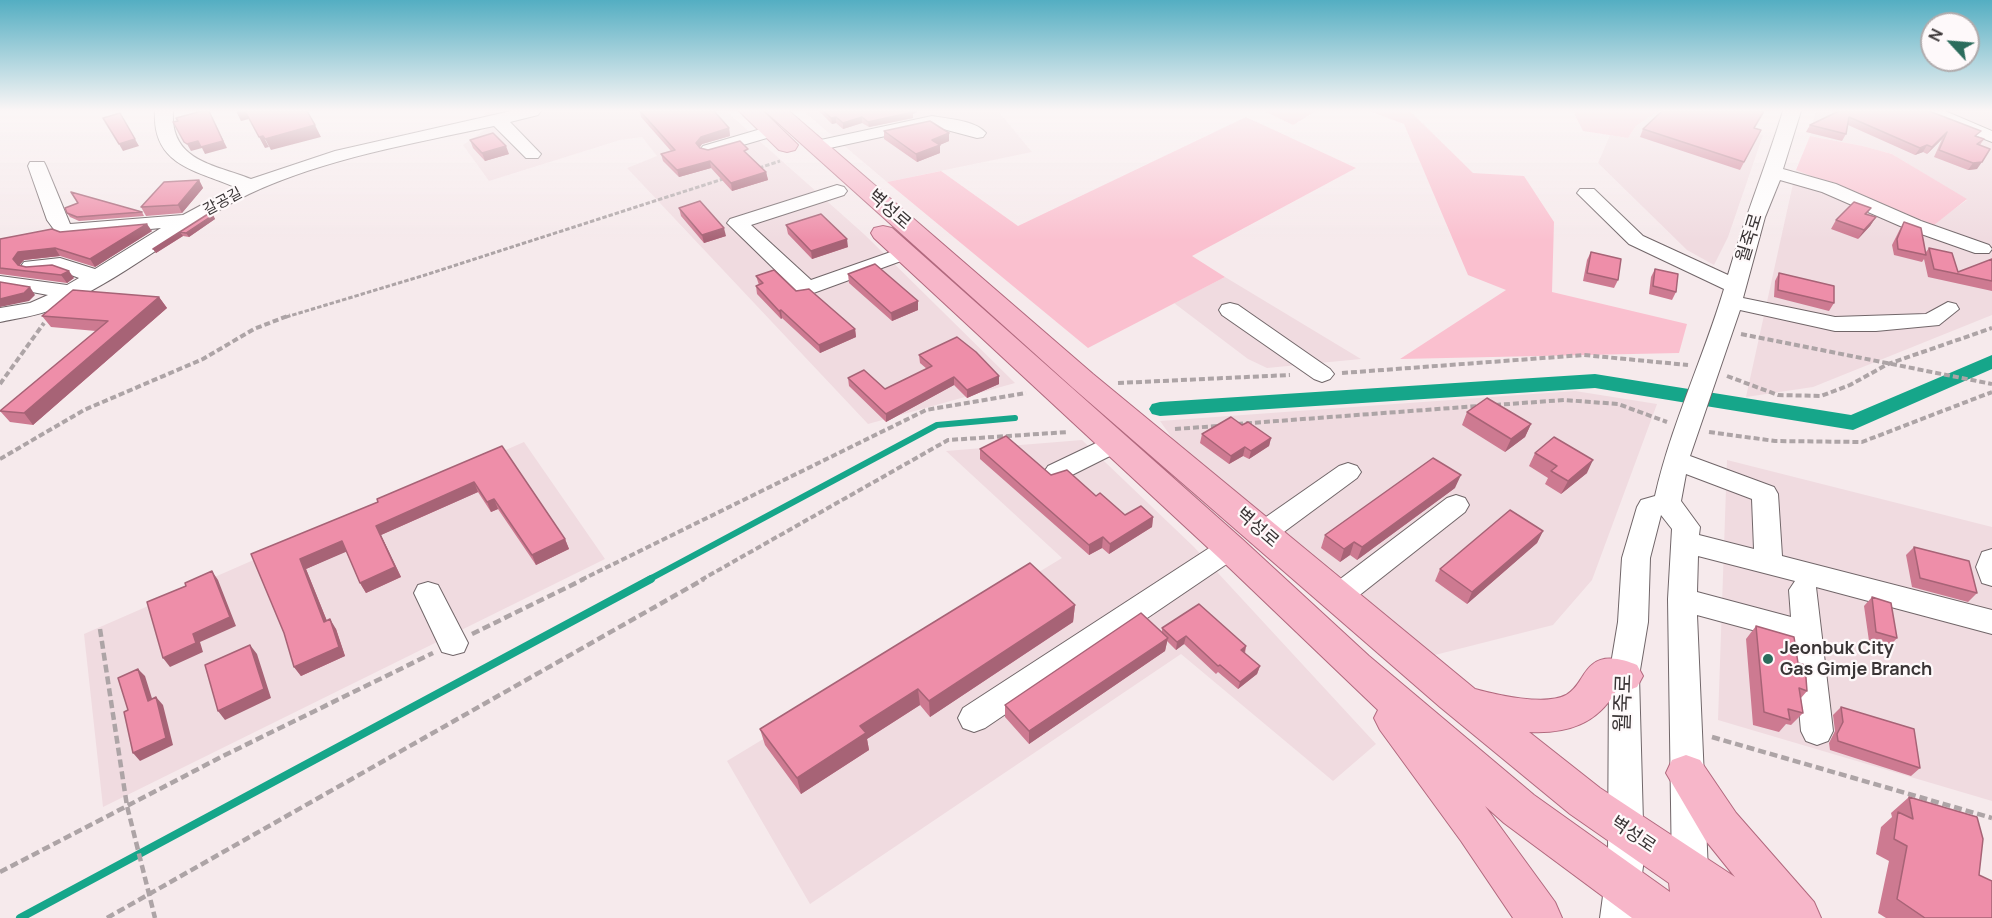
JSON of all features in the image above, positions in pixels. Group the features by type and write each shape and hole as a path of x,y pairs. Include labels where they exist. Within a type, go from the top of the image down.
{"main road":[{"name":"벽성로","path":"809,154 837,191 1230,548 1356,667 1519,809 1623,907 1669,918"},
{"name":"벽성로","path":"810,154 1145,432 1464,704 1623,829 1758,918"},
{"path":"1356,667 1476,827 1539,918"},
{"path":"1464,704 1511,715 1545,716 1576,709 1589,700 1606,675 1623,676"},
{"path":"1686,773 1721,828 1798,918"},
{"path":"1690,872 1695,918"}],"street":[{"path":"176,154 181,159 253,187"},
{"name":"갈공길","path":"0,315 46,304 189,221 280,174 350,154"},
{"name":"월죽로","path":"1623,907 1626,860 1623,829 1623,676 1633,622 1636,558 1650,507 1667,503 1676,460 1723,330 1755,217 1779,154"},
{"path":"37,166 57,220 65,231 105,225 189,221"},
{"path":"1773,172 1829,188 1914,225 1982,249"},
{"path":"837,191 737,223 808,289 905,253"},
{"path":"1587,193 1636,240 1733,294 1835,324 1931,320 1948,309"},
{"path":"31,266 60,264 96,277"},
{"path":"4,281 69,292"},
{"path":"1230,310 1322,374"},
{"path":"1057,472 1109,438"},
{"path":"1676,460 1765,495 1768,564"},
{"path":"1263,533 1348,472"},
{"path":"1667,503 1686,526 1682,599 1690,872"},
{"path":"1337,597 1456,505"},
{"path":"1686,542 1992,622"},
{"path":"974,718 1230,548"},
{"path":"1992,560 1990,567 1992,575"},
{"path":"1803,590 1817,731"},
{"path":"428,594 453,643"},
{"path":"1682,599 1807,633"}],"path":[{"path":"755,169 799,154"},
{"path":"0,459 84,410 203,359 254,329 302,311 422,276 734,176"},
{"path":"0,384 34,334 69,292"},
{"path":"1087,384 1322,374 1584,355 1653,360 1778,395 1821,396 1850,385 1888,364 1992,328"},
{"path":"1723,330 1992,384"},
{"path":"0,872 453,643 926,410 1053,389"},
{"path":"1235,424 1564,400 1618,404 1689,424 1775,441 1862,442 1992,392"},
{"path":"1145,432 1224,425"},
{"path":"107,918 948,440 1054,432 1109,438"},
{"path":"100,628 127,806 155,918"},
{"path":"1686,729 1992,818"}],"shaded area":[{"path":"469,154 576,154 489,181"},
{"path":"655,154 774,154 865,235 1015,383 868,424 627,168 657,156"},
{"path":"854,154 1023,154 887,182"},
{"path":"1169,154 1325,154 1356,168 1192,256 1225,277 1088,348 887,182 941,171 1018,226"},
{"path":"1417,154 1454,154 1473,173 1524,176 1554,222 1552,292 1687,324 1679,353 1400,359 1506,290 1468,275"},
{"path":"1602,154 1757,154 1728,237 1714,265 1687,250 1598,163"},
{"path":"1803,154 1891,154 1967,199 1934,225 1796,170"},
{"path":"1892,154 1992,154 1992,315 1813,387 1746,397 1796,170 1933,224 1967,200"},
{"path":"1225,277 1361,359 1267,368 1248,359 1174,303"},
{"path":"1575,391 1657,404 1592,580 1553,625 1427,657 1360,592 1175,442 1160,421"},
{"path":"1082,440 1194,547 1376,744 1333,781 1181,654 810,904 727,761 1062,558 946,451"},
{"path":"524,442 605,559 103,807 84,634"},
{"path":"1727,460 1992,527 1992,801 1718,720"}],"building":[{"path":"661,154 747,154 766,172 731,183 710,161 677,170"},
{"path":"1719,154 1748,154 1744,162"},
{"path":"1949,154 1987,154 1982,162 1973,163"},
{"path":"199,180 178,205 141,207 164,182"},
{"path":"71,192 142,212 77,217 67,213 65,208 78,203"},
{"path":"700,201 724,228 702,235 679,208"},
{"path":"1854,202 1871,208 1865,214 1876,217 1864,230 1836,220"},
{"path":"208,214 213,215 186,233 180,232 153,249"},
{"path":"821,214 847,239 811,251 786,225"},
{"path":"1904,222 1921,228 1926,255 1898,249 1897,239"},
{"path":"147,224 90,259 55,248 18,252 13,259 18,265 26,267 52,265 69,271 61,275 0,268 0,239 52,229 60,232"},
{"path":"1929,248 1952,253 1958,272 1992,259 1992,281 1934,269"},
{"path":"1591,252 1621,259 1618,280 1587,273"},
{"path":"875,264 918,301 891,313 848,274"},
{"path":"1655,269 1678,274 1676,292 1653,286"},
{"path":"774,270 796,291 809,289 855,329 819,345 781,310 779,311 756,286 763,283 756,276"},
{"path":"1779,273 1834,286 1834,303 1778,290"},
{"path":"0,282 30,287 24,293 0,299"},
{"path":"73,290 159,297 24,413 0,411 108,321 42,316"},
{"path":"957,337 976,352 999,376 967,390 954,377 886,414 848,378 864,370 885,389 932,366 919,355"},
{"path":"1487,398 1531,424 1511,439 1467,412"},
{"path":"1231,417 1242,425 1248,422 1271,438 1251,451 1245,447 1231,456 1202,434"},
{"path":"1006,436 1051,475 1067,470 1096,496 1100,493 1125,515 1141,506 1153,517 1110,544 1103,537 1089,545 980,449"},
{"path":"1554,437 1593,460 1568,481 1551,471 1557,466 1535,453"},
{"path":"502,446 565,539 532,555 494,499 487,502 474,482 376,526 395,567 360,583 342,541 300,559 324,622 330,619 339,647 294,667 284,633 251,554 378,502 377,499"},
{"path":"1433,458 1461,475 1362,547 1354,542 1344,549 1325,535"},
{"path":"1510,510 1543,531 1472,592 1440,569"},
{"path":"1914,547 1969,561 1977,593 1920,578"},
{"path":"1030,563 1075,605 929,701 918,689 860,726 866,733 797,778 760,729"},
{"path":"212,571 230,617 193,634 196,643 163,658 147,602 186,586 185,583"},
{"path":"1872,597 1891,603 1897,638 1876,632"},
{"path":"1199,604 1246,646 1241,650 1260,666 1240,682 1220,665 1218,666 1186,636 1177,642 1162,628"},
{"path":"1141,613 1168,638 1029,731 1005,705"},
{"path":"1756,626 1794,637 1798,663 1805,665 1807,691 1799,688 1803,713 1788,709 1790,720 1764,712"},
{"path":"250,645 264,689 218,711 205,665"},
{"path":"138,669 148,701 156,697 166,738 133,753 124,712 128,710 118,678"},
{"path":"1841,707 1914,729 1920,768 1838,741 1837,734 1843,722"},
{"path":"1909,797 1977,817 1983,839 1979,875 1992,881 1992,918 1925,918 1897,899 1907,846 1894,839 1898,812 1913,819"}],"waterway":[{"path":"1160,409 1595,381 1853,423 1992,361"},
{"path":"648,580 937,425 1015,418"},
{"path":"20,918 651,579"}],"place":[{"name":"Jeonbuk City Gas Gimje Branch","path":"1768,659"}]}
